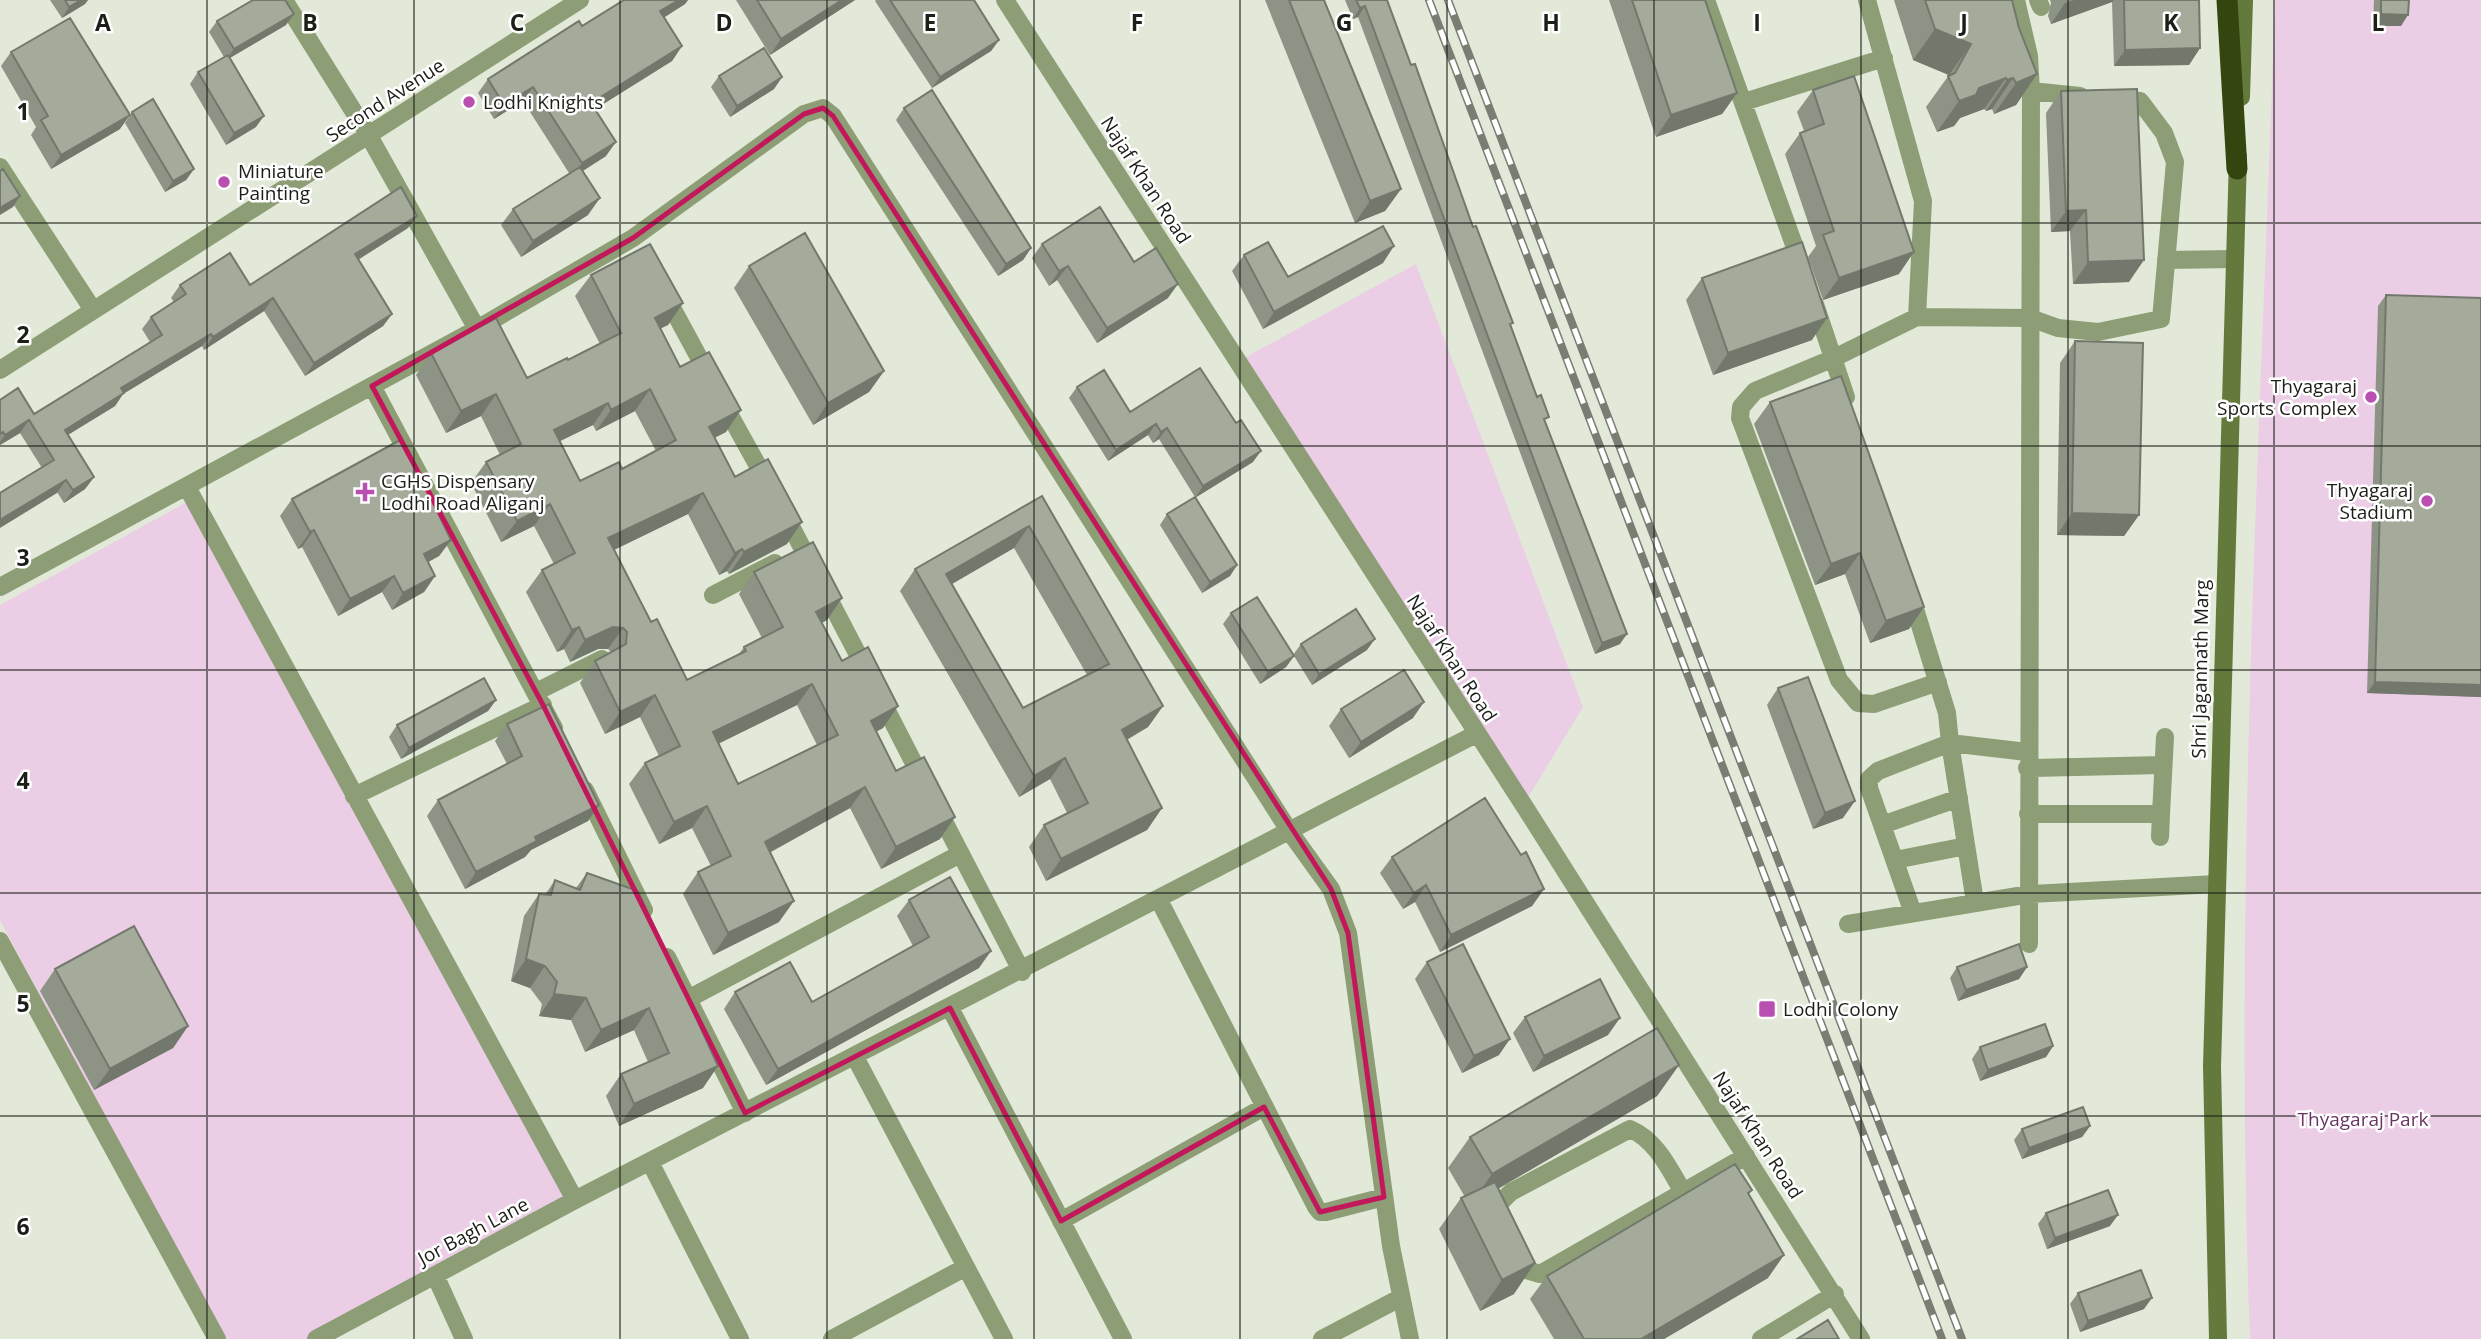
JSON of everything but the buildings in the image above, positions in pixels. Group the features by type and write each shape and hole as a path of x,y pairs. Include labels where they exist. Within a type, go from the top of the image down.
{"highway":[{"path":"2227,0 2237,169"}],"street":[{"path":"284,0 369,136 477,329"},
{"name":"Second Avenue","path":"0,370 580,0"},
{"name":"Najaf Khan Road","path":"1005,0 1835,1294 1861,1339"},
{"path":"1706,0 1850,408"},
{"path":"1867,0 1923,201 1917,317"},
{"path":"2016,0 2029,57 2031,91 2027,760 2029,944"},
{"name":"Shri Jagannath Marg","path":"2218,1339 2212,1066 2234,259 2244,0"},
{"path":"1744,102 1884,58"},
{"path":"1938,682 1874,704 1858,703 1839,680 1740,418 1741,407 1755,391 1834,358 1917,317 2030,318 2057,328 2098,332 2161,319 2175,162 2164,133 2140,102 2031,91"},
{"path":"0,587 477,329 633,238 804,114 823,108 833,116 1290,832 1331,889 1348,933 1384,1197 1400,1298 1410,1339"},
{"path":"0,167 93,310"},
{"path":"633,238 643,256"},
{"path":"2166,260 2234,259"},
{"path":"654,276 803,548 1022,972"},
{"path":"372,386 561,742"},
{"path":"187,487 575,1200"},
{"path":"713,595 803,548"},
{"path":"1905,577 1947,713 1975,902"},
{"path":"354,796 540,699 602,659"},
{"name":"Jor Bagh Lane","path":"316,1339 575,1200 1022,972 1476,734"},
{"path":"2160,837 2165,737"},
{"path":"1913,913 1869,788 1869,779 1878,771 1950,743 2027,760 2163,765"},
{"path":"579,779 746,1113"},
{"path":"1882,825 1959,799"},
{"path":"2028,814 2161,814"},
{"path":"1895,860 1966,846"},
{"path":"688,999 960,854"},
{"path":"1848,924 2030,894 2216,884"},
{"path":"1159,900 1320,1212 1384,1197"},
{"path":"0,941 217,1339"},
{"path":"950,1008 1123,1339"},
{"path":"855,1057 1004,1339"},
{"path":"1061,1221 1264,1107"},
{"path":"1683,1192 1659,1152 1643,1134 1630,1129 1511,1192 1492,1220 1526,1270 1540,1274 1746,1156"},
{"path":"650,1162 740,1339"},
{"path":"832,1339 966,1267"},
{"path":"435,1275 464,1339"},
{"path":"1761,1339 1835,1294"},
{"path":"1322,1339 1400,1298"}],"highlighted area":[{"path":"823,108 833,116 1331,889 1348,933 1384,1197 1320,1212 1264,1107 1061,1221 950,1008 745,1113 543,705 372,386 633,238 804,114"}],"green space":[{"name":"Thyagaraj Park","path":"2275,0 2481,0 2481,1339 2250,1339 2246,1172 2246,837"},
{"path":"1416,264 1583,707 1523,806 1237,362"},
{"path":"187,502 569,1199 306,1339 222,1339 0,920 0,605"}],"railway":[{"path":"1429,0 1942,1339"},
{"path":"1448,0 1962,1339"}],"place":[{"name":"Lodhi Knights","path":"469,102"},
{"name":"Miniature Painting","path":"224,182"},
{"name":"Thyagaraj Sports Complex","path":"2371,397"},
{"name":"CGHS Dispensary Lodhi Road Aliganj","path":"365,492"},
{"name":"Thyagaraj Stadium","path":"2427,501"},
{"name":"Lodhi Colony","path":"1767,1009"}]}
